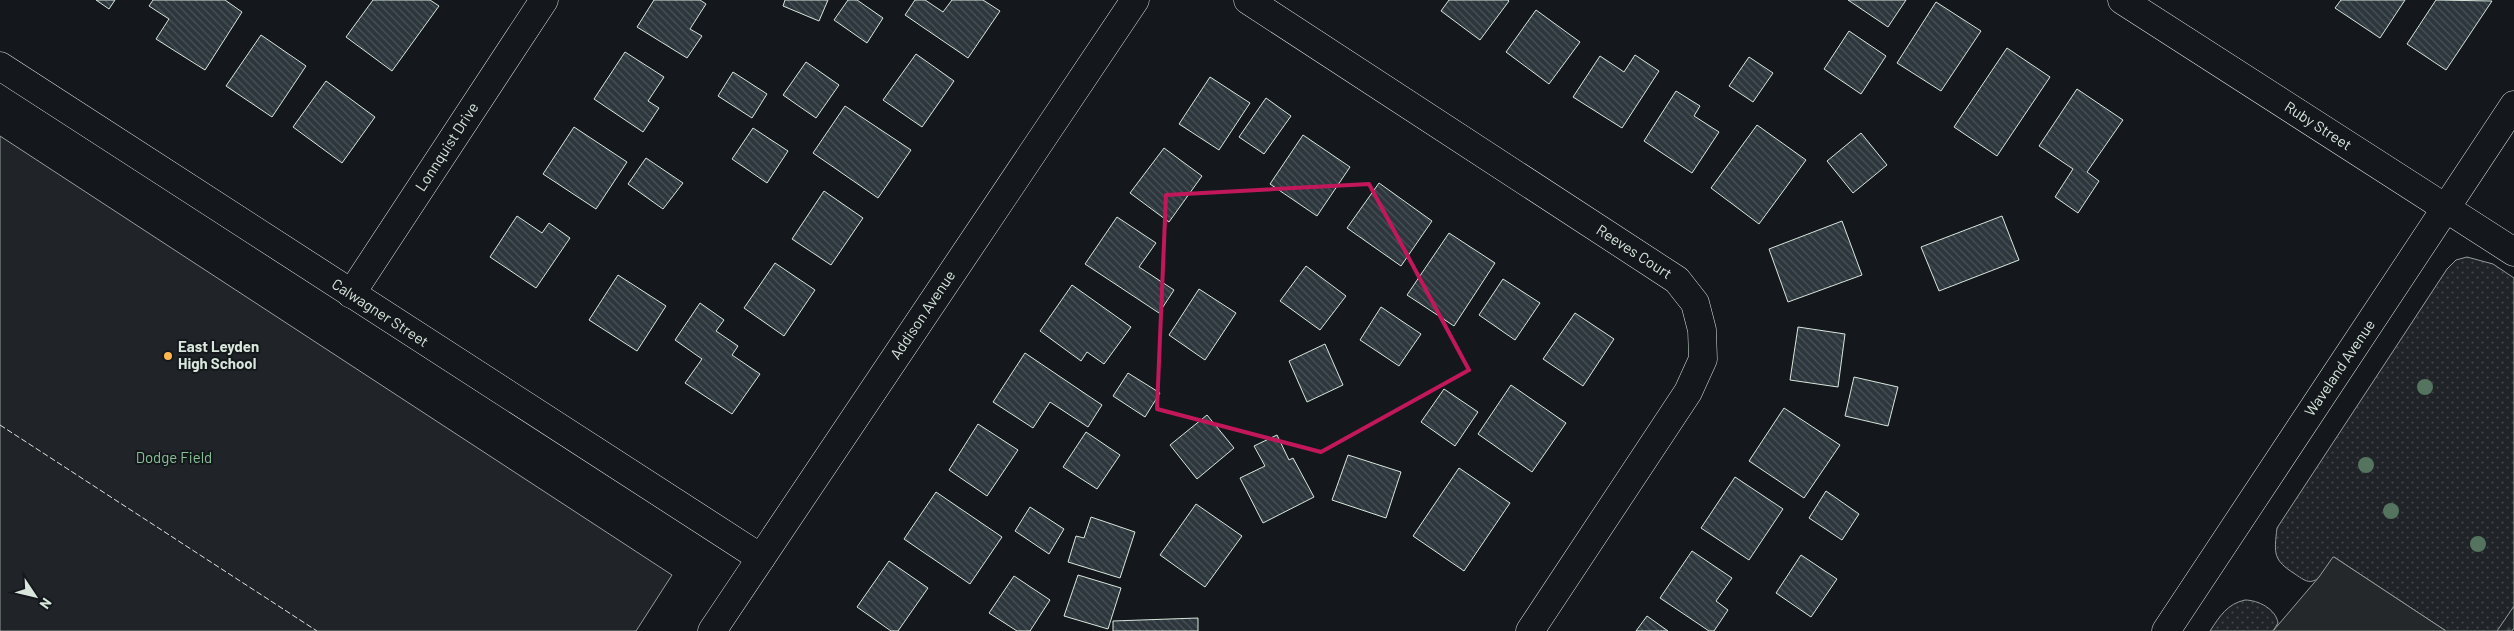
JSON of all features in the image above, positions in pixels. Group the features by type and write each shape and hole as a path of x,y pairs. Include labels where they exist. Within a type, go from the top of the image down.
{"street":[{"name":"Lonnquist Drive","path":"351,294 544,0"},
{"name":"Addison Avenue","path":"712,631 1135,0"},
{"name":"Reeves Court","path":"1248,0 1677,280 1695,303 1702,330 1703,359 1688,392 1530,631"},
{"name":"Ruby Street","path":"2122,0 2514,252"},
{"name":"Calwagner Street","path":"0,66 761,558"},
{"name":"Waveland Avenue","path":"2166,631 2514,105"}],"highlighted area":[{"path":"1369,184 1469,370 1321,452 1157,409 1166,195"}],"green space":[{"name":"Dodge Field","path":"0,136 672,575 636,631 0,631"},
{"path":"2467,257 2493,264 2514,278 2514,628 2512,631 2446,631 2334,557 2325,571 2316,580 2304,580 2282,565 2277,556 2275,544 2277,528 2447,269 2456,260"},
{"path":"2245,600 2266,606 2274,614 2278,623 2273,631 2210,631 2233,604"},
{"path":"2514,606 2514,628 2512,631 2497,631"}],"shaded area":[{"path":"2333,557 2446,631 2273,631 2319,577"}],"building":[{"path":"96,0 115,0 109,9"},
{"path":"153,0 225,0 242,12 205,70 156,39 169,19 149,6"},
{"path":"373,0 430,0 439,6 392,71 346,37"},
{"path":"654,0 700,0 706,4 690,29 702,36 687,58 637,27"},
{"path":"785,0 828,0 819,21 783,6"},
{"path":"848,0 857,0 883,18 867,43 834,20"},
{"path":"915,0 925,0 943,12 952,0 983,0 1000,11 968,58 905,15"},
{"path":"1449,0 1509,1 1480,40 1441,11"},
{"path":"1848,0 1906,0 1888,27"},
{"path":"2341,0 2405,0 2380,38 2335,8"},
{"path":"2436,0 2492,1 2446,70 2407,44"},
{"path":"1936,2 1981,31 1941,91 1897,63"},
{"path":"1536,10 1580,42 1549,84 1506,52"},
{"path":"1849,31 1886,56 1861,94 1824,69"},
{"path":"261,35 306,66 272,117 226,86"},
{"path":"2007,48 2050,77 1997,156 1954,127"},
{"path":"625,52 664,77 648,101 659,108 643,132 594,99"},
{"path":"916,54 954,81 922,127 883,100"},
{"path":"1635,55 1659,71 1622,128 1573,97 1600,56 1624,72"},
{"path":"1749,57 1773,73 1753,102 1729,86"},
{"path":"806,62 839,85 816,118 783,95"},
{"path":"733,72 767,94 752,118 718,96"},
{"path":"1210,77 1250,103 1219,150 1179,124"},
{"path":"326,81 375,117 342,163 293,127"},
{"path":"2077,89 2123,120 2087,172 2099,181 2078,213 2055,197 2073,169 2039,146"},
{"path":"1676,91 1700,106 1694,116 1719,132 1692,173 1644,141"},
{"path":"1266,98 1291,116 1264,154 1239,137"},
{"path":"845,106 911,150 878,198 813,153"},
{"path":"1757,125 1806,160 1759,224 1711,188"},
{"path":"574,127 627,162 596,209 543,174"},
{"path":"753,128 788,151 767,183 732,159"},
{"path":"1861,133 1887,165 1853,193 1827,161"},
{"path":"1303,135 1350,167 1317,216 1270,184"},
{"path":"1164,148 1202,176 1169,222 1130,193"},
{"path":"646,158 683,183 663,209 628,184"},
{"path":"1379,183 1432,221 1401,266 1347,228"},
{"path":"824,191 863,218 831,265 792,239"},
{"path":"517,216 542,233 549,223 570,238 536,288 490,257"},
{"path":"2002,216 2019,260 1939,291 1921,247"},
{"path":"1117,217 1156,243 1139,267 1174,290 1159,313 1085,264"},
{"path":"1842,221 1862,275 1788,302 1769,249"},
{"path":"1449,233 1495,263 1454,326 1407,295"},
{"path":"775,263 815,290 784,336 744,308"},
{"path":"1306,266 1346,296 1320,330 1280,301"},
{"path":"618,275 666,306 637,351 589,320"},
{"path":"1503,279 1540,303 1515,340 1479,315"},
{"path":"1072,285 1131,327 1104,364 1087,352 1081,361 1040,331"},
{"path":"1199,289 1236,313 1205,360 1169,335"},
{"path":"700,303 724,320 716,331 738,346 732,355 760,374 732,414 685,383 702,359 675,340"},
{"path":"1381,307 1421,334 1399,366 1360,340"},
{"path":"1575,313 1614,339 1583,386 1543,359"},
{"path":"1798,327 1845,334 1838,387 1790,380"},
{"path":"1325,344 1343,385 1307,402 1289,361"},
{"path":"1025,353 1102,405 1088,427 1050,402 1033,428 993,402"},
{"path":"1128,373 1160,393 1145,417 1113,396"},
{"path":"1854,377 1898,387 1888,426 1845,416"},
{"path":"1511,385 1566,423 1532,472 1478,434"},
{"path":"1444,389 1478,412 1455,446 1421,422"},
{"path":"1784,408 1840,445 1804,498 1749,461"},
{"path":"1207,415 1234,448 1197,479 1170,445"},
{"path":"978,424 1018,450 987,496 949,470"},
{"path":"1086,432 1120,455 1097,489 1063,467"},
{"path":"1277,435 1289,460 1293,458 1314,497 1263,523 1240,478 1265,466 1254,446"},
{"path":"1348,455 1401,472 1386,518 1332,500"},
{"path":"1459,468 1510,503 1464,571 1413,536"},
{"path":"1735,477 1783,509 1749,560 1701,528"},
{"path":"1826,491 1859,514 1842,540 1809,518"},
{"path":"936,492 1002,537 970,584 904,539"},
{"path":"1196,504 1242,536 1205,587 1160,555"},
{"path":"1030,507 1064,529 1049,554 1015,531"},
{"path":"1091,517 1135,532 1120,578 1068,562 1076,536 1084,538"},
{"path":"1692,551 1732,578 1716,601 1728,610 1714,631 1709,631 1660,598"},
{"path":"1801,555 1837,579 1811,617 1776,593"},
{"path":"889,561 928,588 898,631 891,631 857,607"},
{"path":"1078,575 1121,588 1108,629 1064,616"},
{"path":"1014,576 1050,600 1030,631 1017,631 989,613"},
{"path":"1647,616 1668,631 1636,631"},
{"path":"1198,618 1198,631 1113,631 1113,621"}],"fence":[{"path":"0,425 317,631"}],"place":[{"name":"East Leyden High School","path":"168,356"}]}
